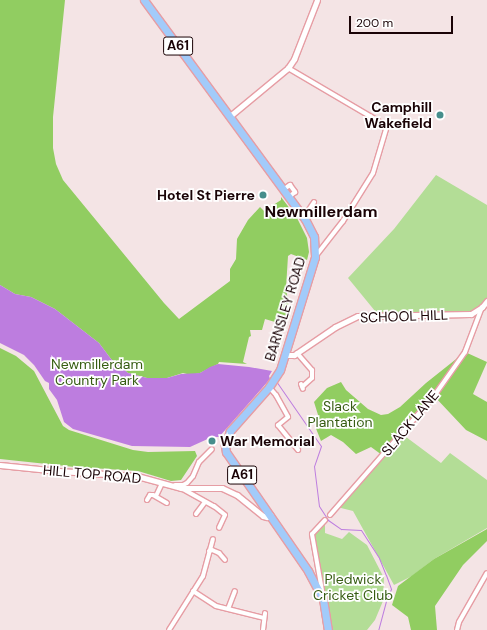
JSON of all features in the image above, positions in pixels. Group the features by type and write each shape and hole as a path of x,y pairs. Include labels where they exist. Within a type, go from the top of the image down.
{"main road":[{"name":"BARNSLEY ROAD","path":"144,0 289,197 304,218 314,237 315,257 286,355 272,383 230,431 225,445 226,452 308,571 323,599 328,630"}],"street":[{"path":"230,116 288,68 294,59 317,0"},
{"path":"288,68 387,126 373,173 342,221 315,257"},
{"path":"287,187 290,185 295,192 289,197"},
{"path":"304,218 314,202"},
{"path":"477,323 476,317 471,314 482,307 487,301"},
{"name":"SLACK LANE","path":"330,515 434,396 465,352 482,307"},
{"name":"SCHOOL HILL","path":"286,355 294,355 341,324 358,316 471,314"},
{"path":"297,353 312,370 312,378 302,386"},
{"path":"272,383 276,395 288,417 278,425 298,450"},
{"path":"173,485 183,485 188,483 199,462 212,449"},
{"name":"HILL TOP ROAD","path":"0,464 59,471 137,476 181,488 222,488 237,495 263,516 267,517 270,515"},
{"path":"156,496 162,482"},
{"path":"181,488 225,515 218,528"},
{"path":"148,500 150,495 156,496 167,503"},
{"path":"196,514 205,502"},
{"path":"323,599 312,534 325,520"},
{"path":"171,630 202,573 213,539"},
{"path":"209,551 212,550 220,553 225,560"},
{"path":"457,630 462,615 487,573"},
{"path":"193,592 210,604 228,609 265,615 263,630"},
{"path":"228,609 232,593"}],"green space":[{"path":"0,0 65,0 53,117 53,148 56,164 63,180 164,303 179,319 230,281 230,269 236,259 237,239 248,220 260,207 264,211 281,200 281,197 297,218 307,238 309,252 307,260 291,254 288,256 286,288 290,315 289,317 277,313 275,322 265,319 262,330 250,330 251,336 249,337 243,362 247,364 219,362 218,364 200,373 191,375 183,373 167,378 147,378 128,373 111,359 99,343 55,309 31,297 15,294 0,285"},
{"path":"436,175 487,205 487,301 476,312 370,314 375,311 348,278 394,229"},
{"path":"0,348 16,356 34,371 63,426 69,430 133,450 148,452 195,451 197,456 181,480 171,481 138,471 75,467 0,459"},
{"name":"Slack Plantation","path":"465,352 487,362 473,394 487,402 487,441 466,430 434,396 382,455 371,447 356,454 343,442 331,435 321,441 315,426 319,418 314,402 327,388 341,382 346,390 368,409 381,415 388,414 400,407 426,383"},
{"path":"402,434 441,463 450,453 487,480 487,528 434,559 412,576 394,585 353,511 337,507"},
{"name":"Pledwick Cricket Club","path":"325,520 325,533 342,539 349,532 367,545 384,578 383,601 375,620 367,630 328,630 312,534"},
{"path":"487,529 487,541 463,565 435,606 437,630 411,630 408,617 392,605 398,586 434,559"}],"shaded area":[{"path":"0,285 15,294 31,297 55,309 99,343 111,359 128,373 147,378 167,378 181,374 200,373 218,364 272,371 269,376 270,379 219,437 212,437 190,447 132,446 73,429 64,422 57,400 49,389 49,383 45,381 34,365 24,355 0,343"}],"waterway":[{"path":"276,381 321,446 314,466 319,506 328,520 341,529 361,530 379,558 386,575 391,589 378,630"}],"place":[{"name":"Camphill Wakefield","path":"440,115"},
{"name":"Hotel St Pierre","path":"263,195"},
{"name":"War Memorial","path":"212,441"}],"district":[{"name":"Newmillerdam","path":"321,212"}],"park label":[{"name":"Newmillerdam Country Park","path":"97,372"}]}
